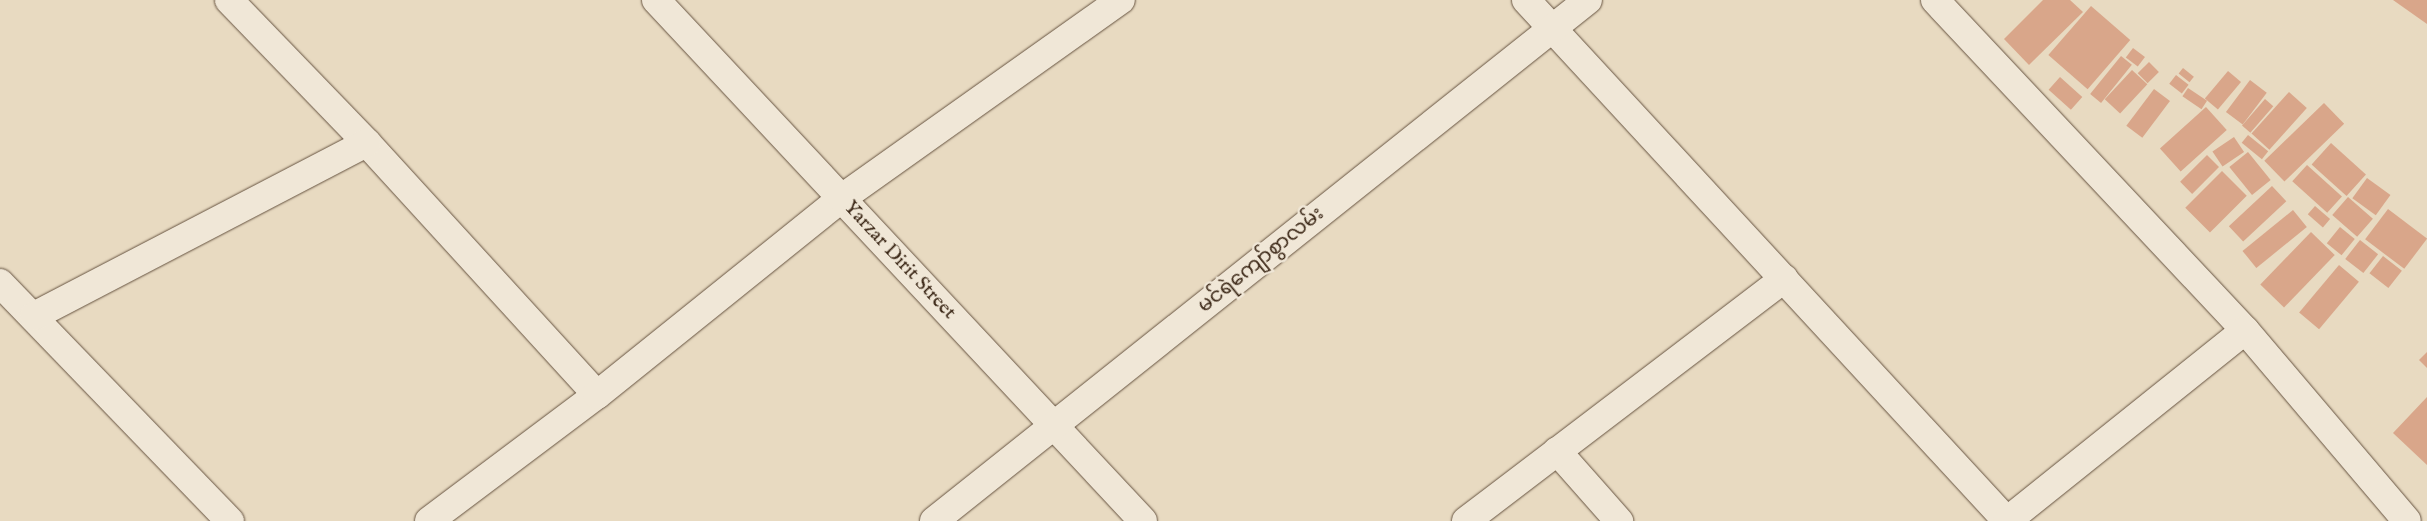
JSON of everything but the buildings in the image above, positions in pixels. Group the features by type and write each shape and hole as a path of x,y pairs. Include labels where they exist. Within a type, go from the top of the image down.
{"street":[{"path":"229,0 367,143 596,394"},
{"name":"Yarzar Dirit Street","path":"656,0 1143,521"},
{"path":"428,521 596,394 842,198 1121,0"},
{"path":"1526,0 2007,521 2245,330"},
{"name":"မင်ရဲကျော်စွာလမ်း","path":"934,521 1588,0"},
{"path":"1935,0 2245,330 2407,521"},
{"path":"34,316 367,143"},
{"path":"1466,521 1784,279"},
{"path":"0,283 34,316 230,521"},
{"path":"1558,451 1619,521"}]}
